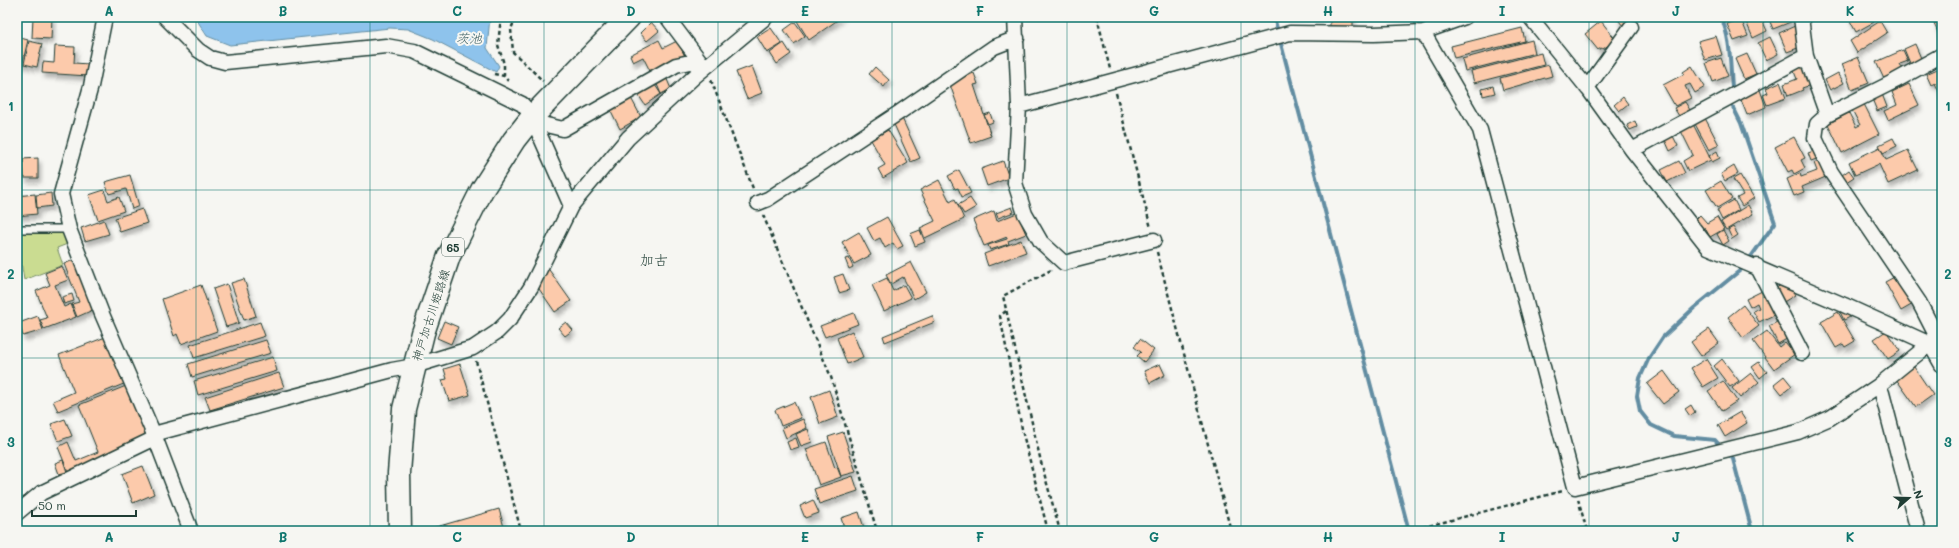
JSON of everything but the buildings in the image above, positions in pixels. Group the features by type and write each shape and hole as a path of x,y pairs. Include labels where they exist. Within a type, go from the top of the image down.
{"main road":[{"name":"神戸加古川姫路線","path":"400,531 399,473 404,409 414,366 449,256 482,190 514,140 556,92 629,17"}],"street":[{"path":"105,17 91,86 61,194 69,229 102,314 155,437 191,531"},
{"path":"165,17 198,50 210,58 225,62 386,46 414,51 522,104 533,119 571,206"},
{"path":"668,17 703,64"},
{"path":"17,513 41,493 155,437 161,432 392,370 414,366 472,348 487,340 510,320 531,287 571,206 628,138 695,76 703,64 766,17"},
{"path":"1015,17 1019,106 1015,182 1025,214 1041,242 1064,263 1154,240"},
{"path":"1019,106 1113,82 1290,33 1374,34 1424,32 1465,17"},
{"path":"1530,17 1587,88 1632,150 1708,247 1936,338"},
{"path":"1804,18 1806,56 1827,114"},
{"path":"1587,88 1631,27"},
{"path":"1424,32 1480,130 1575,487 1798,432 1830,418 1878,386 1936,338"},
{"path":"758,203 768,199 900,112 994,47 1017,38"},
{"path":"1942,55 1895,81 1827,114 1817,124 1814,138 1831,172 1919,302 1936,338 1942,365"},
{"path":"1632,150 1806,56"},
{"path":"533,119 563,129 676,65 703,64"},
{"path":"1757,266 1802,353"},
{"path":"1878,386 1882,393 1918,531"}],"lane":[{"path":"17,229 69,229"}],"path":[{"path":"501,17 498,45 504,64 504,76"},
{"path":"516,17 511,29 513,52 556,92"},
{"path":"1097,17 1231,531"},
{"path":"703,64 758,203 832,377 878,531"},
{"path":"1060,531 1042,462 1003,296 1064,263"},
{"path":"1006,311 1000,316 1023,434 1048,531"},
{"path":"472,348 521,531"},
{"path":"1409,531 1575,487 1587,531"}],"green space":[{"path":"66,232 70,243 57,248 63,265 24,280 18,242 22,233"}],"water":[{"name":"茨池","path":"195,17 490,17 487,48 499,66 496,72 433,39 408,29 390,28 230,45 207,36"}],"waterway":[{"path":"1274,17 1409,531"},
{"path":"1721,17 1727,34 1732,87"},
{"path":"1721,447 1715,440 1674,436 1651,425 1640,411 1637,396 1640,378 1649,358 1663,337 1694,308 1743,268 1775,223 1741,123 1733,107"},
{"path":"1728,453 1733,459 1752,531"}],"district":[{"name":"加古","path":"654,259"}]}
